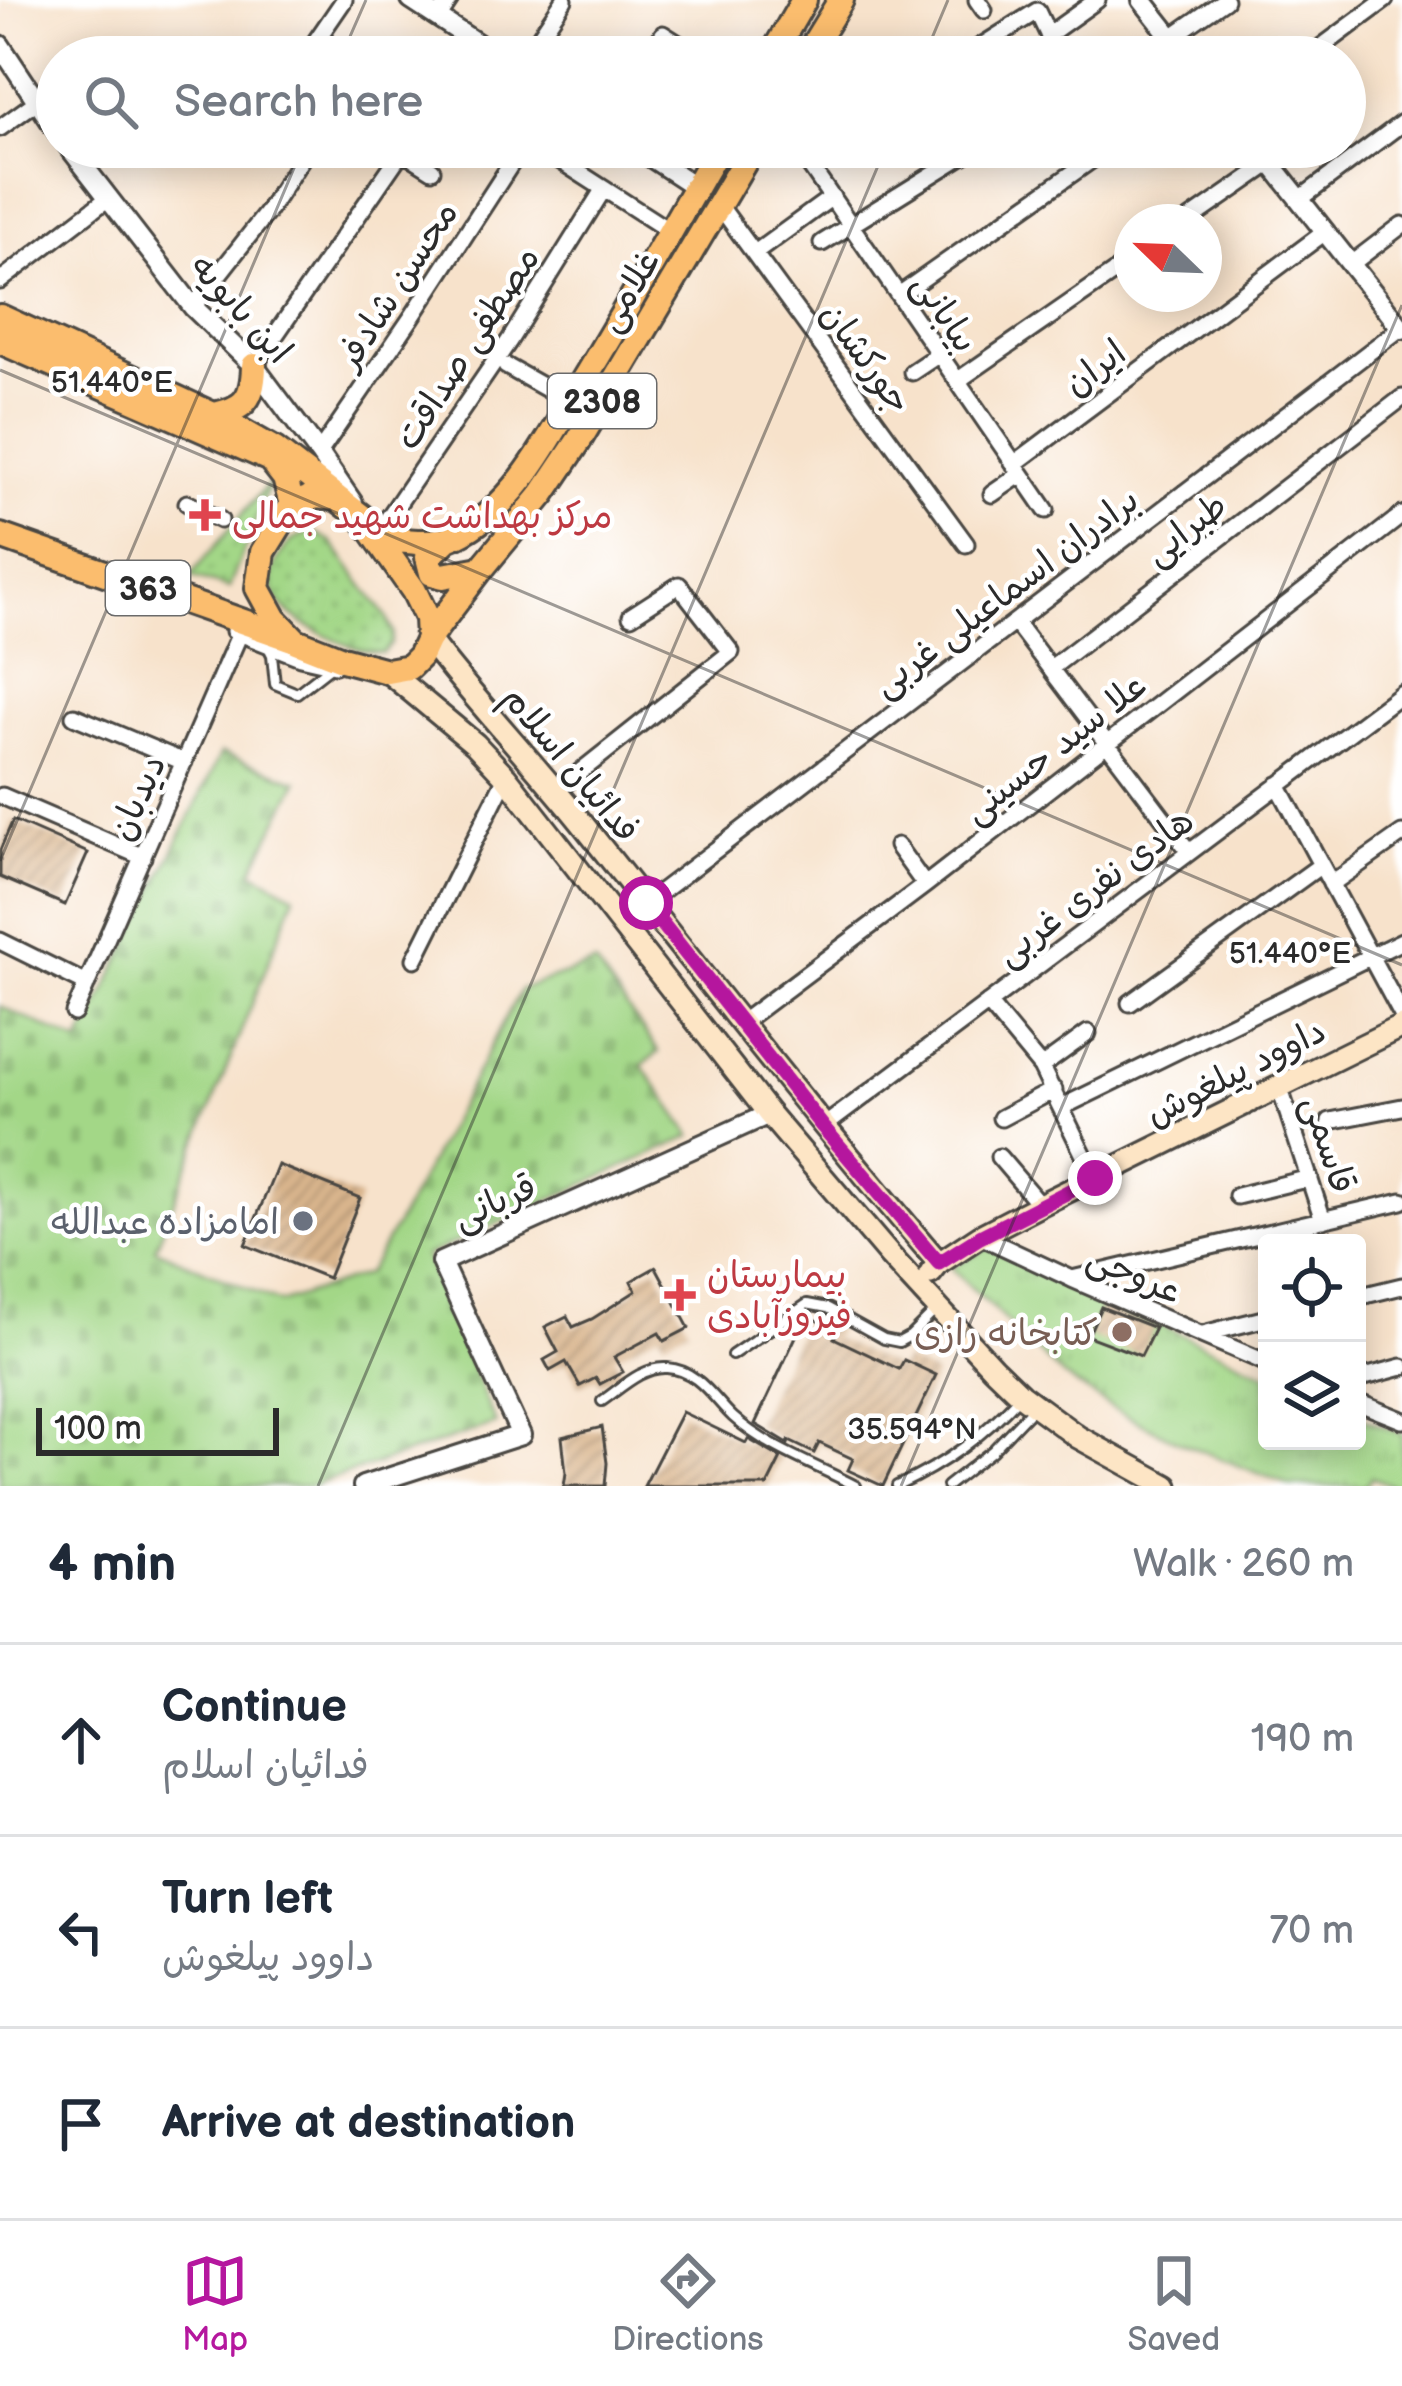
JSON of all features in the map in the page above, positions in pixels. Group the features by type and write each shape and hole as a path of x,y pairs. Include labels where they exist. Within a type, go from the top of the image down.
{"main road":[{"path":"783,36 804,0"},
{"path":"819,36 841,0"},
{"name":"غلامی","path":"446,540 490,513 519,482 707,168"},
{"name":"غلامی","path":"428,639 543,494 578,442 741,168"},
{"path":"0,317 213,416 275,450 337,498 369,527 427,618 428,639 421,656 409,667 387,671 343,664 296,641 275,619 258,588 263,552 292,505 316,496 337,498"},
{"path":"0,341 270,460 285,478 292,505"},
{"path":"186,422 239,408 254,384 254,366"},
{"path":"369,527 409,542 446,540"},
{"name":"363","path":"0,536 296,641"},
{"path":"446,540 428,557 432,574 481,569"},
{"name":"فدائیان اسلام","path":"428,639 939,1263"},
{"name":"فدائیان اسلام","path":"387,671 475,744 506,777 769,1114 993,1368 1078,1437 1167,1486"},
{"name":"داوود پیلغوش","path":"939,1263 1040,1204 1402,1026"},
{"path":"890,1256 908,1251 913,1232"},
{"path":"933,1300 930,1274 939,1263"}],"street":[{"path":"319,36 344,0"},
{"path":"411,0 455,36"},
{"path":"438,18 450,0"},
{"path":"540,36 564,0"},
{"path":"997,36 1037,11 1048,35 1097,0"},
{"path":"1142,0 1170,36"},
{"path":"1175,36 1226,0"},
{"path":"1336,36 1385,0"},
{"path":"0,45 36,102 0,128"},
{"path":"1366,150 1402,124"},
{"name":"ابن بابویه","path":"84,168 193,307 254,366 320,452 369,527"},
{"path":"193,307 296,168"},
{"path":"254,366 391,168"},
{"name":"محسن شادفر","path":"320,452 508,168"},
{"path":"570,168 670,232"},
{"path":"667,168 696,187"},
{"name":"بیابانی","path":"812,168 1046,510"},
{"path":"821,243 941,168"},
{"path":"898,295 1079,168"},
{"path":"1207,204 1250,168"},
{"path":"1275,168 1402,328"},
{"path":"1300,199 1342,168"},
{"name":"مصطفی صداقت","path":"369,527 508,341 603,190"},
{"path":"754,253 832,197"},
{"path":"0,280 107,200"},
{"name":"جورکشان","path":"719,206 966,544"},
{"path":"1351,263 1402,225"},
{"name":"ایران","path":"992,494 1325,232"},
{"path":"958,381 1114,273"},
{"name":"برادران اسماعیلی غربی","path":"646,903 1402,328"},
{"path":"912,371 939,354"},
{"path":"506,366 570,402"},
{"name":"طبرایی","path":"1051,668 1402,398"},
{"path":"187,503 220,520"},
{"name":"علا سید حسینی","path":"741,1023 1402,515"},
{"path":"556,791 731,652 679,585 631,616"},
{"path":"216,612 226,628 343,664"},
{"path":"1015,622 1189,853"},
{"name":"دیدبان","path":"74,1013 240,633"},
{"name":"هادی نفری غربی","path":"823,1127 1402,692"},
{"path":"74,716 184,762"},
{"path":"415,959 506,777"},
{"path":"1278,785 1402,1015"},
{"path":"2,796 143,857"},
{"path":"1331,884 1402,834"},
{"path":"897,846 925,885"},
{"path":"1130,1003 1321,865"},
{"path":"0,941 87,984"},
{"path":"1063,1107 1402,941"},
{"path":"988,1003 1041,1066 1095,1178"},
{"path":"1041,1066 1088,1033"},
{"name":"قاسمی","path":"1280,1086 1323,1220"},
{"path":"1001,1118 1054,1090"},
{"path":"1330,1121 1402,1107"},
{"name":"قربانی","path":"363,1486 521,1435 441,1262 769,1114"},
{"path":"1000,1157 1040,1204"},
{"path":"1237,1196 1310,1178"},
{"path":"1072,1279 1402,1201"},
{"name":"عروجی","path":"980,1237 1258,1359"},
{"path":"1366,1295 1402,1286"},
{"path":"1203,1334 1258,1320"},
{"path":"1366,1377 1402,1367"},
{"path":"1366,1406 1402,1420"}],"lane":[{"path":"266,644 275,684 297,693 343,664"},
{"path":"732,1355 808,1304 828,1308 884,1340 899,1342 910,1336 933,1300"},
{"path":"602,1401 646,1371 663,1367 684,1371 754,1433 856,1486"},
{"path":"897,1486 967,1447 1028,1400"},
{"path":"946,1486 992,1451 1028,1400"}],"green space":[{"path":"272,479 229,588 190,576"},
{"path":"314,532 331,542 386,616 393,633 383,653 324,635 294,617 276,597 272,579 280,556 300,536"},
{"path":"221,753 298,781 252,871 295,895 155,1249 280,1303 367,1274 521,989 595,964 659,1052 642,1065 692,1136 425,1256 496,1424 311,1486 0,1486 0,1006 80,1043"},
{"path":"989,1246 1258,1370 1258,1450 1366,1450 1366,1420 1402,1434 1402,1486 1371,1477 1366,1486 1291,1486 1181,1443 1063,1376 951,1268"}],"building":[{"path":"13,820 88,853 65,905 0,877 0,850"},
{"name":"امامزاده عبدالله","path":"278,1165 360,1198 328,1278 245,1245"},
{"path":"656,1267 689,1328 664,1341 659,1333 614,1357 623,1372 600,1384 596,1378 580,1386 566,1362 550,1371 544,1360 558,1352 545,1327 567,1316 573,1327 592,1319 636,1291 631,1281"},
{"name":"کتابخانه رازی","path":"1101,1307 1155,1328 1141,1356 1088,1336"},
{"path":"806,1315 838,1330 834,1338 899,1369 904,1360 936,1375 883,1486 848,1470 853,1459 819,1443 814,1453 788,1444 755,1424"},
{"path":"682,1412 781,1458 767,1486 644,1486"},
{"path":"602,1427 605,1486 564,1486 562,1437"}],"place":[{"name":"مرکز بهداشت شهید جمالی","path":"205,515"},
{"name":"امامزاده عبدالله","path":"303,1221"},
{"name":"بیمارستان فیروزآبادی","path":"680,1295"},
{"name":"کتابخانه رازی","path":"1122,1332"}],"route":[{"path":"646,903 823,1127 939,1263 1095,1178"}]}
